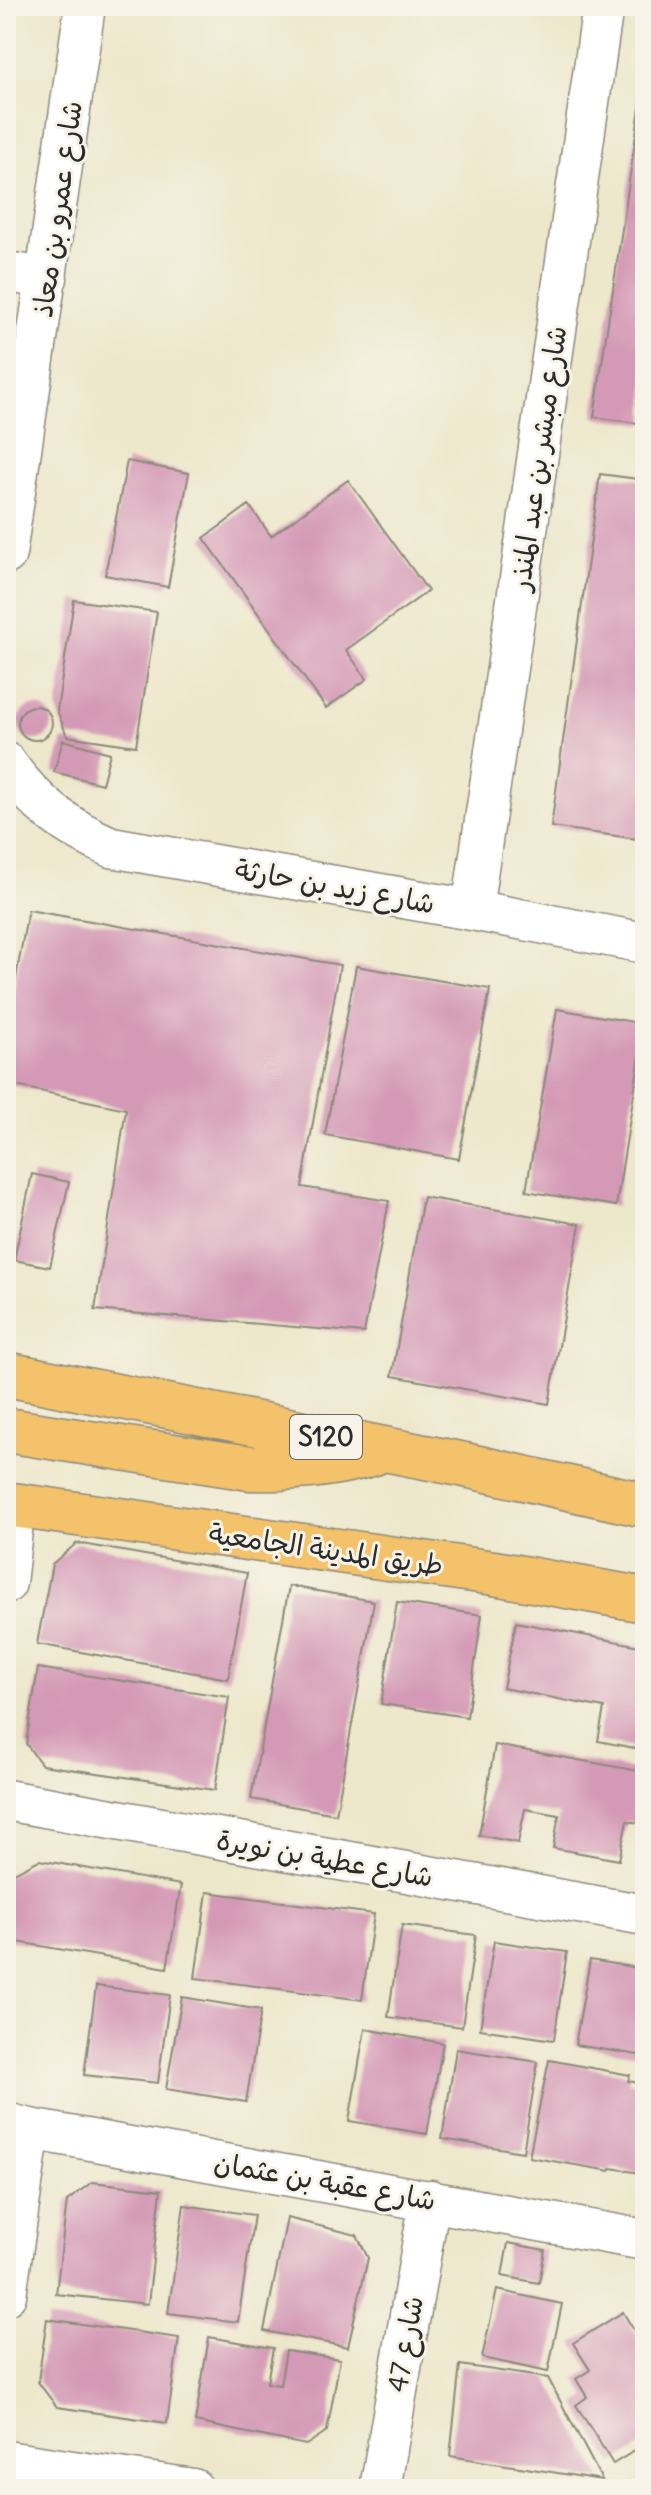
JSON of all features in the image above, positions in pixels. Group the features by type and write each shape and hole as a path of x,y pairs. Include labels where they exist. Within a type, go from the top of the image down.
{"main road":[{"name":"S120","path":"6,1374 388,1449 645,1505"},
{"path":"6,1430 250,1468 320,1466 388,1449"},
{"name":"طريق المدينة الجامعية","path":"11,1505 494,1573 645,1600"}],"street":[{"name":"شارع عمرو بن معاذ","path":"6,554 85,6"},
{"name":"شارع مبشر بن عبد المنذر","path":"472,910 603,6"},
{"path":"6,272 47,278"},
{"name":"شارع زيد بن حارثة","path":"6,763 58,818 80,833 111,847 645,943"},
{"path":"6,1583 11,1505"},
{"name":"شارع عطية بن نويرة","path":"6,1800 645,1915"},
{"path":"6,2295 18,2126"},
{"name":"شارع عقبة بن عثمان","path":"18,2126 645,2240"},
{"name":"شارع 47","path":"380,2489 430,2200"},
{"path":"6,2461 193,2489"}],"building":[{"path":"645,88 645,424 594,417"},
{"path":"127,461 189,473 168,587 105,575"},
{"path":"600,474 645,480 645,840 551,827"},
{"path":"348,480 428,591 346,650 367,679 326,708 204,538 249,505 271,536"},
{"path":"74,600 157,612 136,746 67,736 57,710"},
{"path":"35,706 47,711 52,723 47,735 35,740 23,735 18,723 23,711"},
{"path":"63,740 110,753 102,784 54,772"},
{"path":"28,910 340,965 302,1187 389,1201 364,1333 95,1310 126,1109 6,1084 6,1035"},
{"path":"356,966 490,989 459,1159 325,1135"},
{"path":"557,1009 645,1024 616,1206 526,1191"},
{"path":"32,1174 69,1182 50,1267 14,1260"},
{"path":"423,1197 580,1224 549,1404 392,1376"},
{"path":"77,1543 247,1573 228,1679 37,1644 52,1564"},
{"path":"289,1586 374,1601 336,1814 251,1799"},
{"path":"397,1602 482,1615 467,1717 381,1704"},
{"path":"516,1622 645,1647 645,1750 598,1741 604,1708 503,1688"},
{"path":"38,1668 229,1697 215,1790 42,1765 26,1744"},
{"path":"495,1745 645,1772 645,1824 627,1821 619,1860 553,1848 559,1815 525,1809 518,1843 479,1835"},
{"path":"39,1860 181,1885 167,1968 6,1940 6,1877"},
{"path":"207,1892 374,1914 362,2000 195,1978"},
{"path":"402,1925 476,1935 462,2027 388,2017"},
{"path":"494,1941 567,1952 554,2040 480,2029"},
{"path":"590,1960 645,1969 645,2056 575,2045"},
{"path":"96,1986 170,1995 158,2083 84,2075"},
{"path":"182,1997 261,2010 246,2102 166,2089"},
{"path":"365,2029 443,2043 427,2134 349,2121"},
{"path":"456,2049 538,2062 523,2152 442,2139"},
{"path":"549,2060 630,2075 628,2081 645,2084 645,2174 529,2157"},
{"path":"92,2182 161,2190 148,2304 56,2294 67,2201"},
{"path":"184,2205 254,2215 238,2322 168,2313"},
{"path":"287,2218 357,2235 368,2258 348,2347 264,2331"},
{"path":"508,2243 545,2250 539,2283 502,2276"},
{"path":"497,2290 562,2304 548,2372 482,2358"},
{"path":"623,2312 639,2339 645,2336 645,2454 641,2447 613,2464 576,2405 587,2397 576,2379 590,2370 573,2343"},
{"path":"47,2319 179,2338 167,2423 57,2407 38,2382"},
{"path":"209,2337 273,2348 267,2383 280,2385 286,2351 340,2359 327,2431 306,2445 195,2422"},
{"path":"460,2365 548,2378 602,2480 450,2456"}]}
